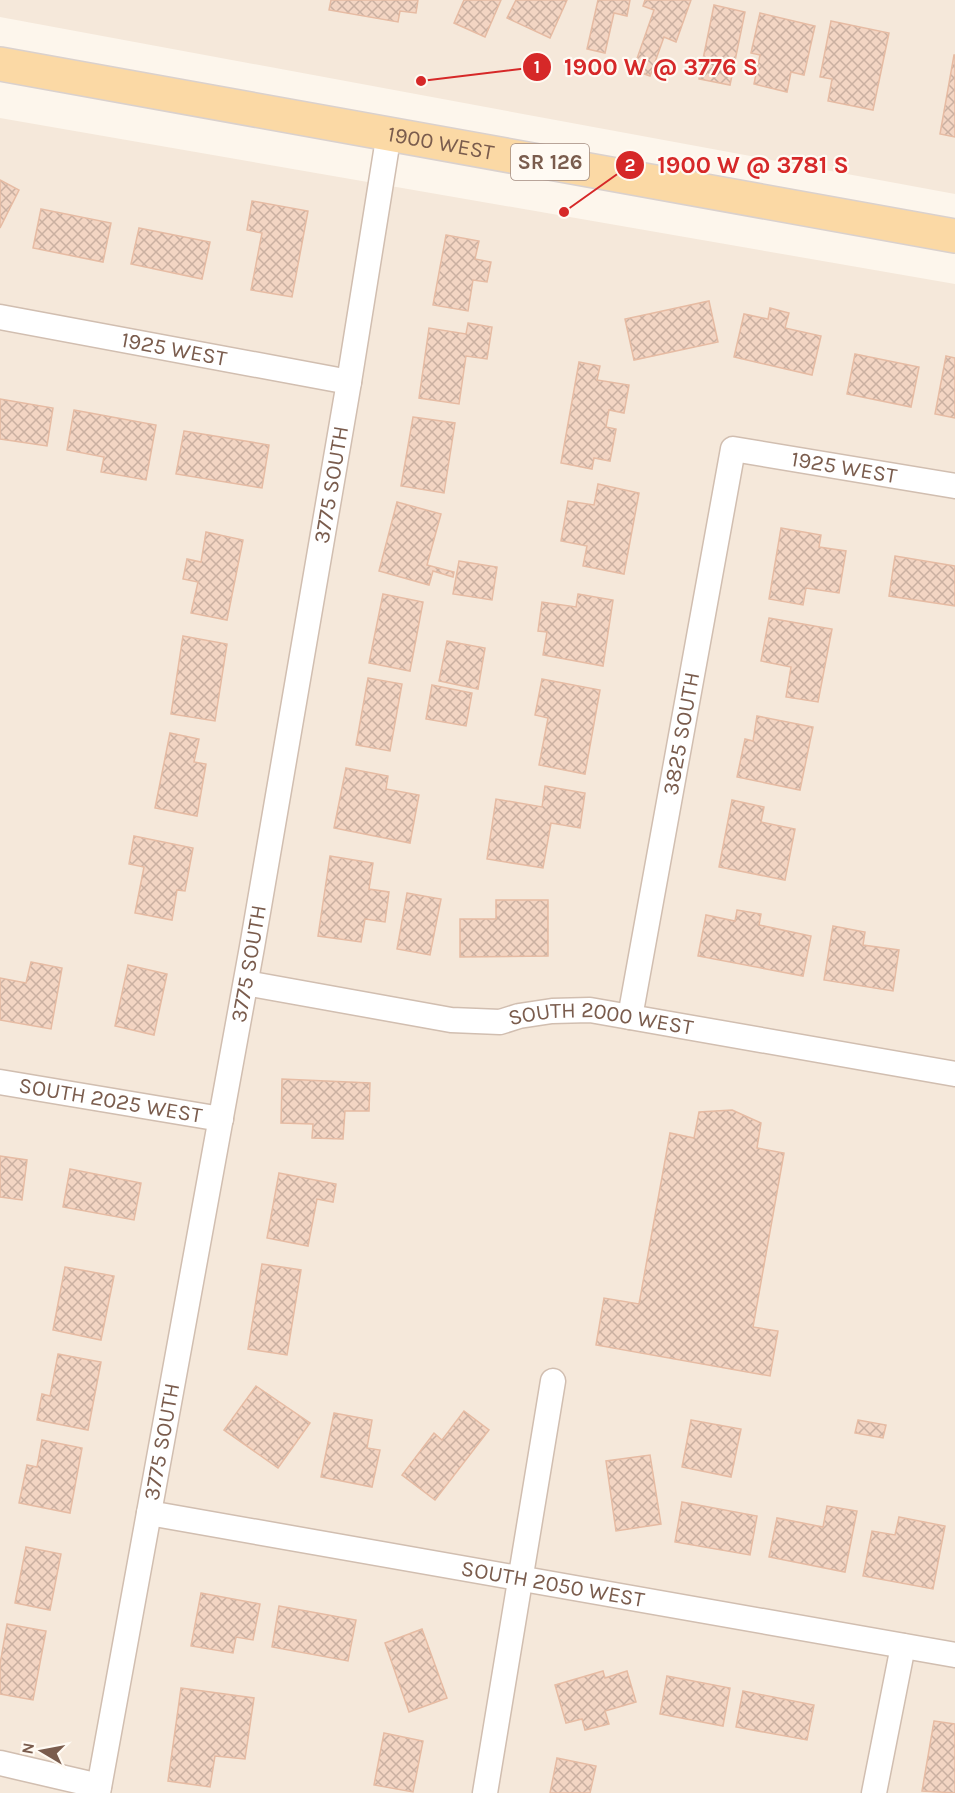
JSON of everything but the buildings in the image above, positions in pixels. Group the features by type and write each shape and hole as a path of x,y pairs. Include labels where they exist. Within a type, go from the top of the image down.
{"main road":[{"name":"1900 WEST","path":"0,64 955,236"}],"street":[{"name":"3775 SOUTH","path":"98,1789 246,983 389,134"},
{"name":"1925 WEST","path":"0,317 349,382"},
{"name":"1925 WEST","path":"734,449 955,486"},
{"name":"3825 SOUTH","path":"630,1017 734,449"},
{"name":"SOUTH 2000 WEST","path":"246,983 451,1020 500,1022 519,1016 552,1011 580,1010 955,1074"},
{"name":"SOUTH 2025 WEST","path":"0,1082 221,1119"},
{"path":"485,1793 553,1381"},
{"name":"SOUTH 2050 WEST","path":"149,1513 955,1655"},
{"path":"874,1793 903,1646"},
{"path":"0,1763 98,1789"}],"shaded area":[{"path":"0,0 955,0 955,194 0,17"},
{"path":"0,118 955,284 955,1793 0,1793"}],"place":[{"name":"1900 W @ 3776 S","path":"421,81"},
{"name":"1900 W @ 3781 S","path":"564,212"}]}
